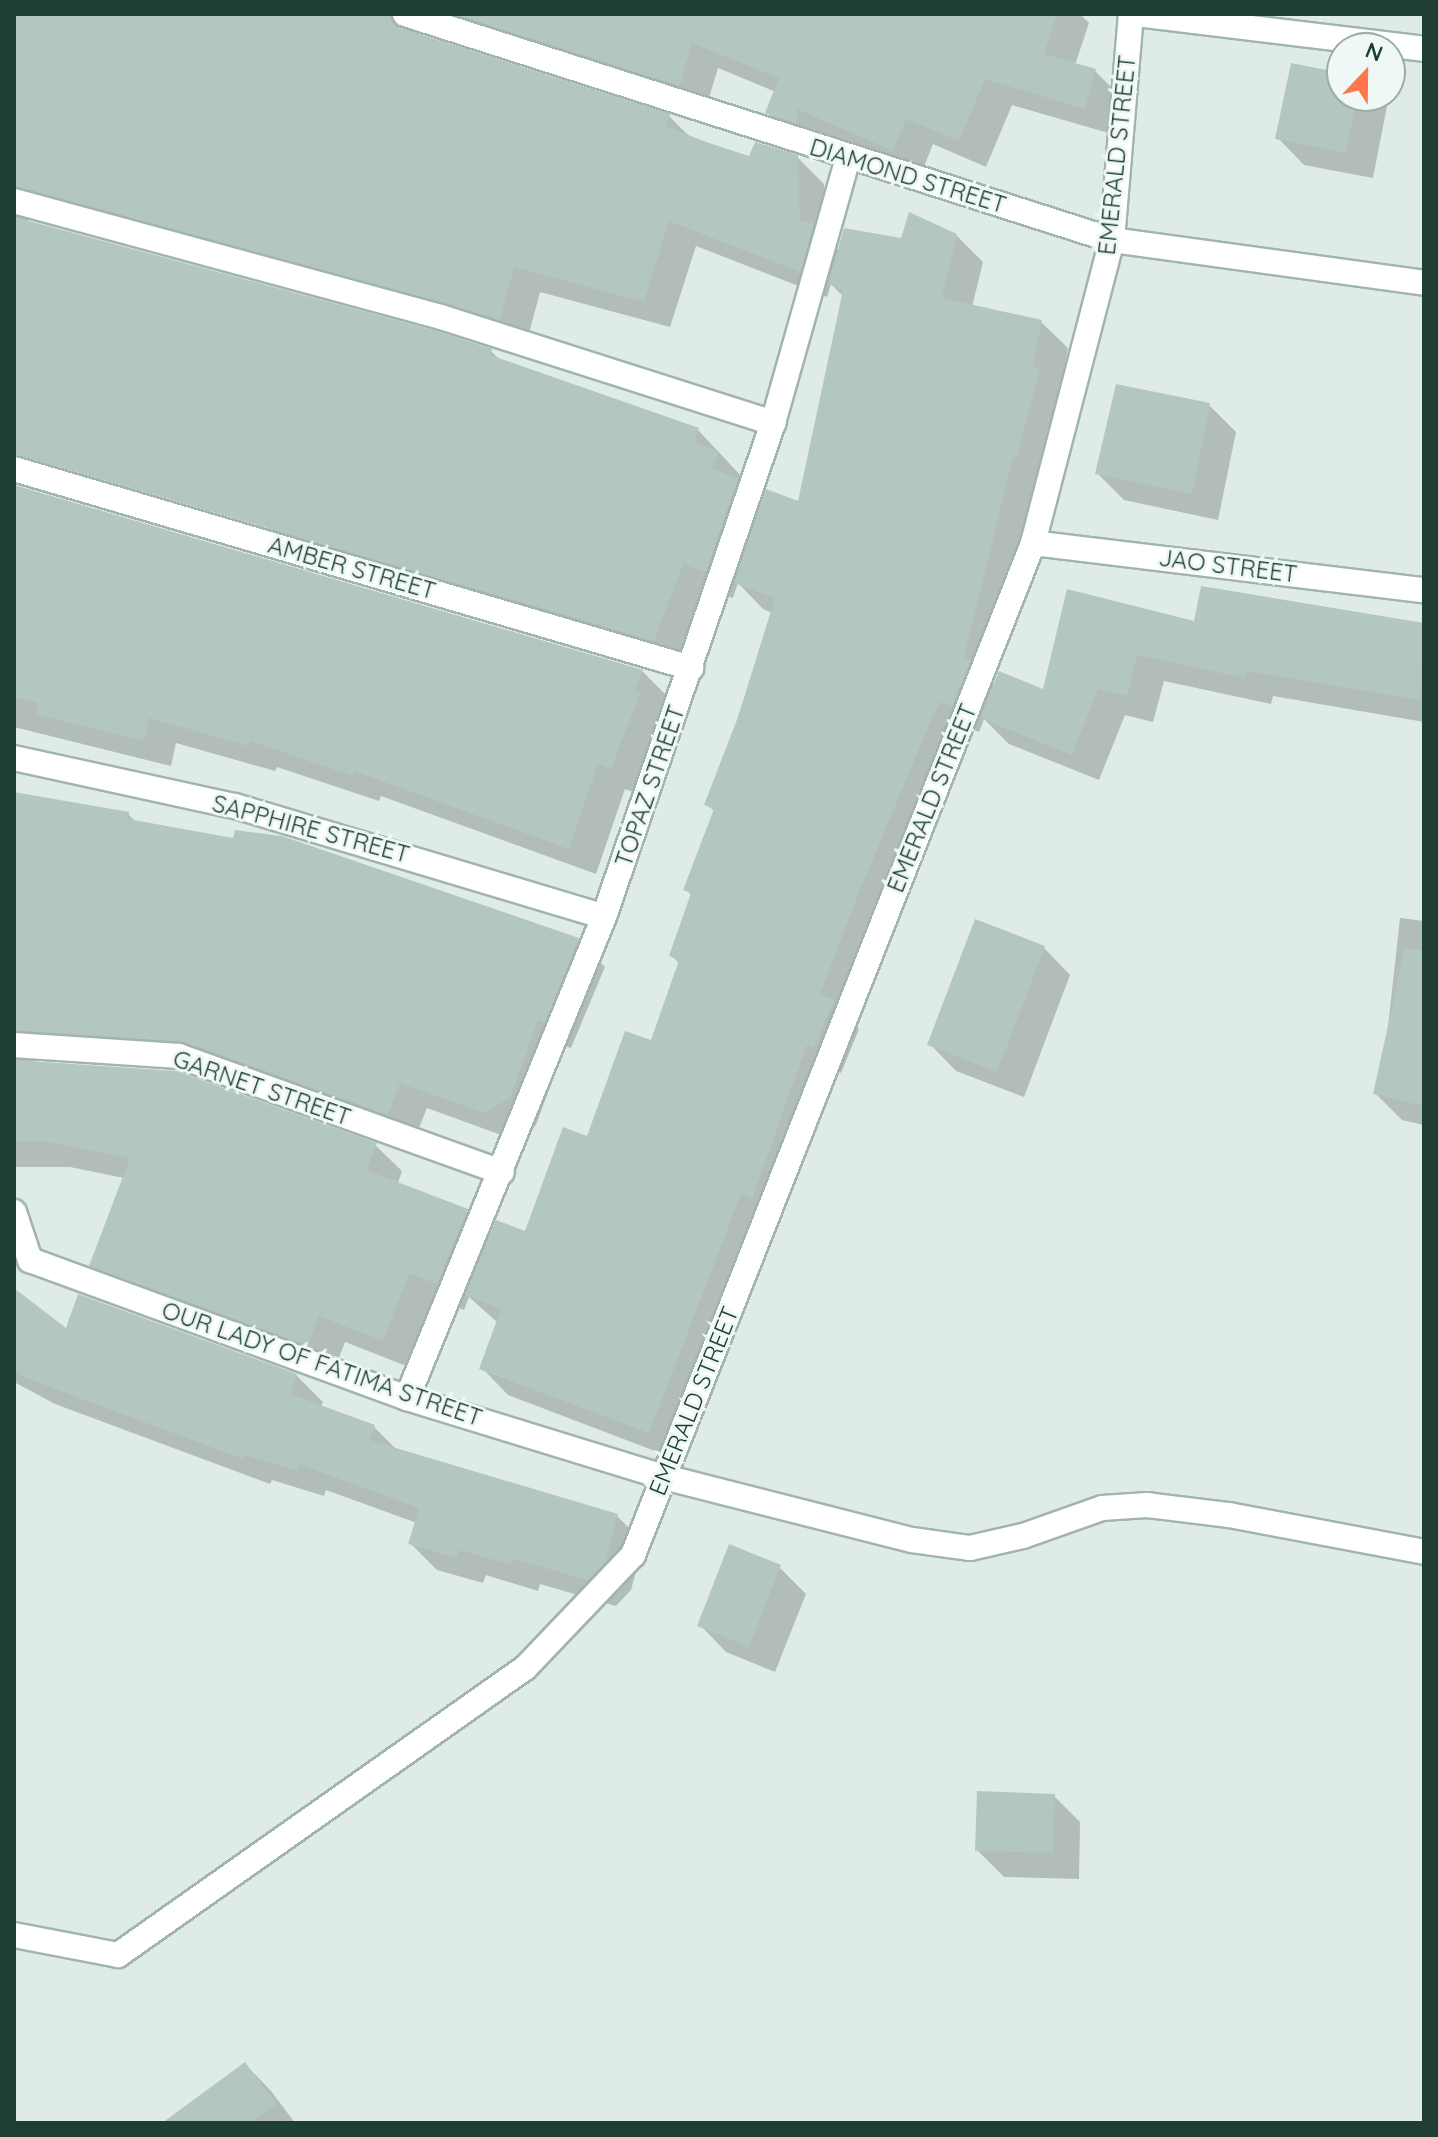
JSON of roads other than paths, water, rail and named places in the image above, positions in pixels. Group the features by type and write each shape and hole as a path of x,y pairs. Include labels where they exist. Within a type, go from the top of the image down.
{"street":[{"name":"DIAMOND STREET","path":"405,14 1112,240 1424,283"},
{"path":"1134,14 1424,49"},
{"name":"EMERALD STREET","path":"14,1935 118,1955 525,1668 633,1555 1033,543 1112,240 1134,14"},
{"name":"TOPAZ STREET","path":"407,1398 604,917 773,423 848,158"},
{"path":"14,201 441,317 773,423"},
{"name":"AMBER STREET","path":"14,469 691,668"},
{"name":"JAO STREET","path":"1033,543 1424,590"},
{"name":"SAPPHIRE STREET","path":"14,758 235,806 405,854 604,917"},
{"name":"GARNET STREET","path":"14,1045 179,1056 502,1172"},
{"name":"OUR LADY OF FATIMA STREET","path":"14,1212 30,1260 407,1398 664,1477 912,1540 970,1548 1023,1536 1102,1508 1147,1505 1229,1515 1424,1552"}]}
